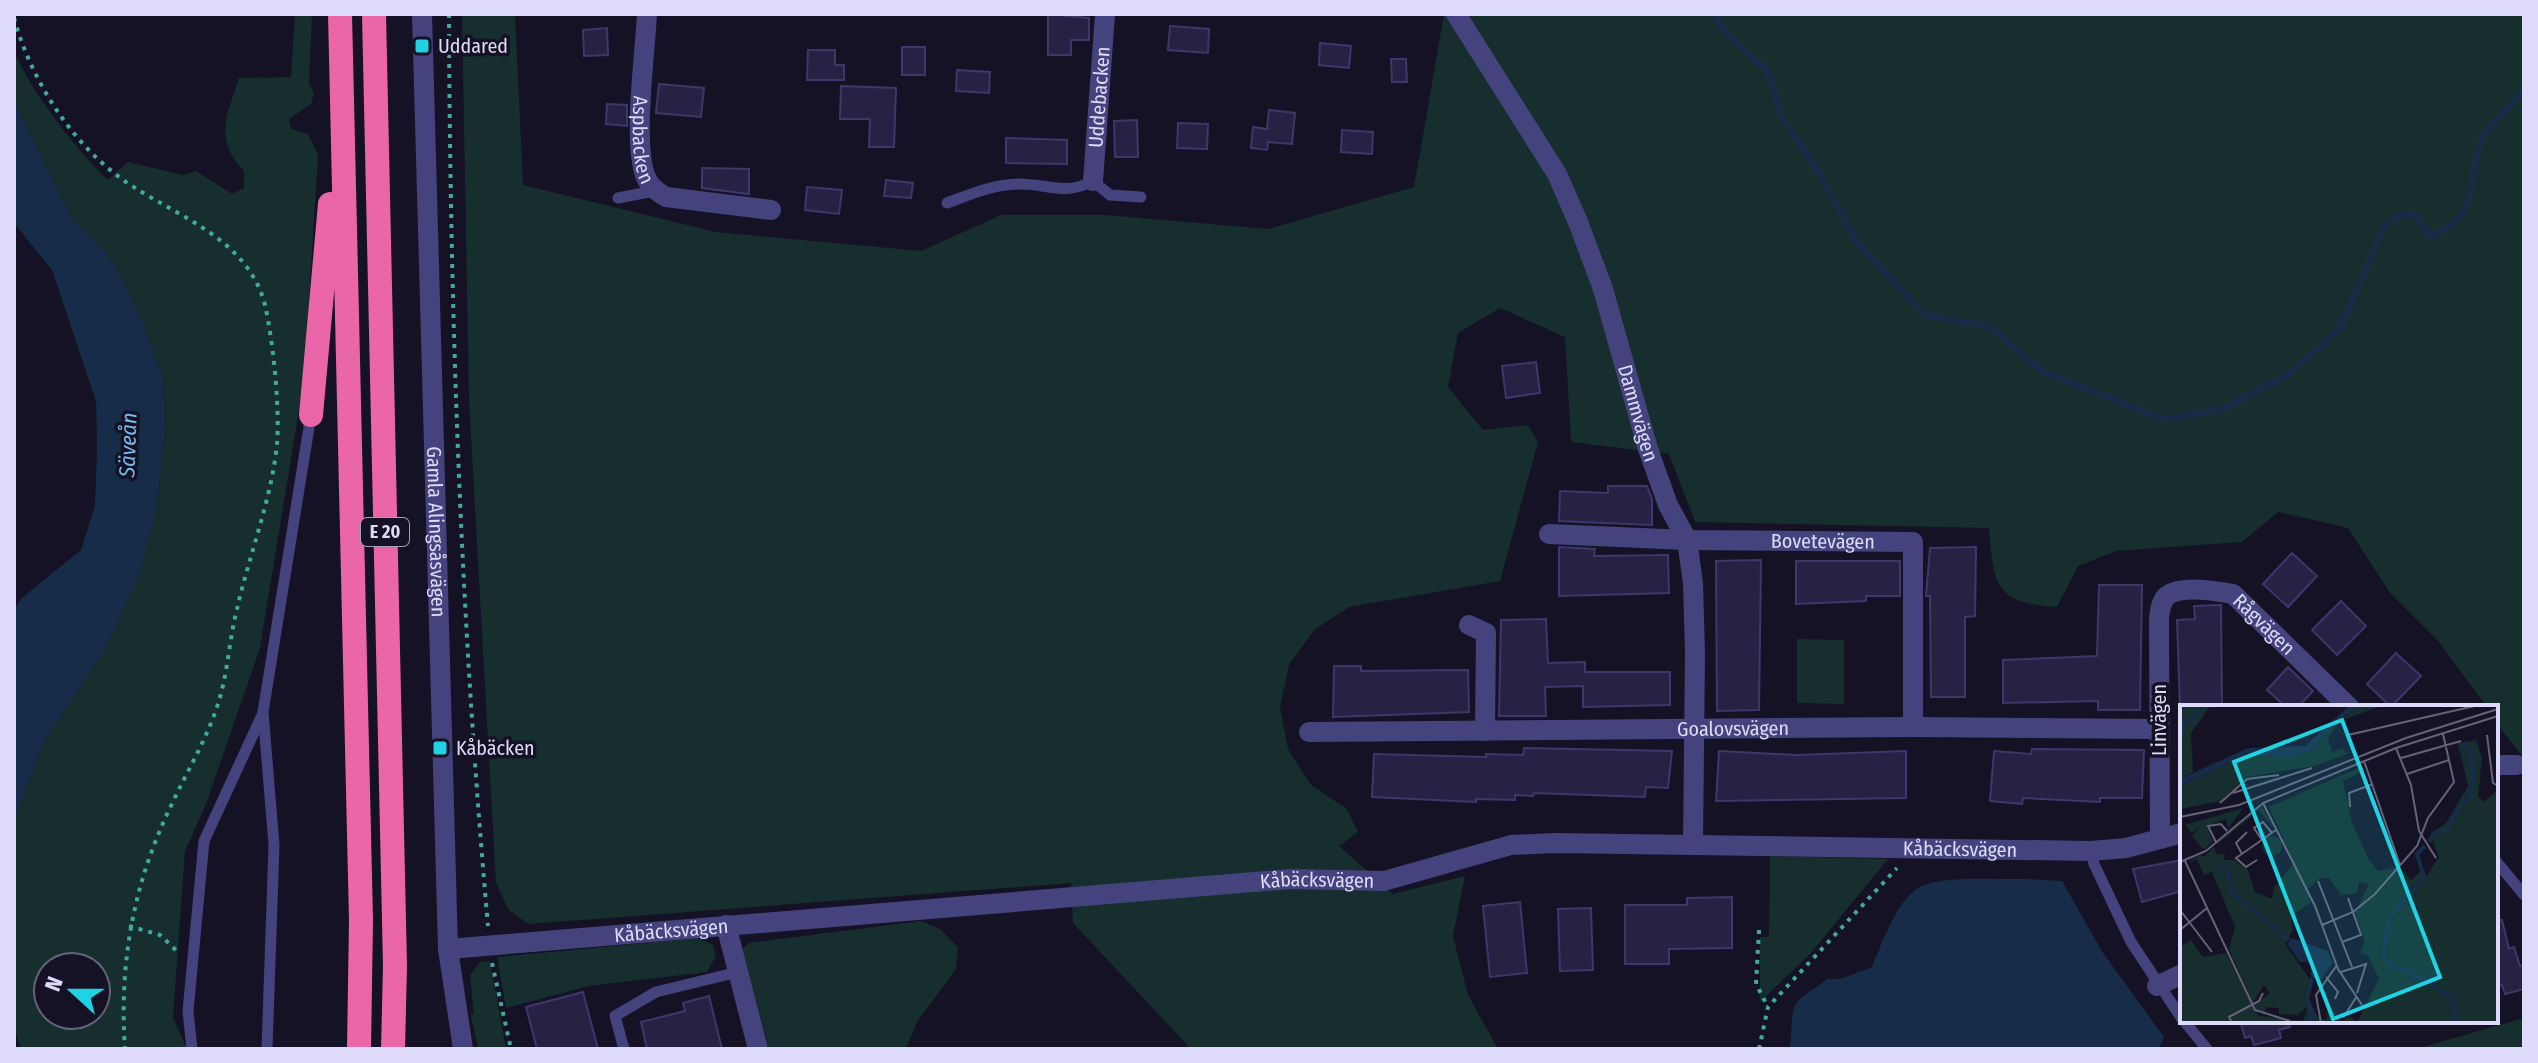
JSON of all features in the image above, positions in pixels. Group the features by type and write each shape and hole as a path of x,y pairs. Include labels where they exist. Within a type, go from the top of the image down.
{"highway":[{"path":"311,415 330,207 338,14"},
{"name":"E 20","path":"338,14 360,905 359,1049"},
{"name":"E 20","path":"374,14 395,966 393,1049"}],"street":[{"name":"Gamla Alingsåsvägen","path":"422,14 448,949 463,1049"},
{"name":"Aspbacken","path":"647,14 643,165 654,191 680,200 771,210"},
{"name":"Uddebacken","path":"1093,181 1105,14"},
{"name":"Dammvägen","path":"1456,14 1557,174 1568,198 1603,289 1648,449 1668,505 1687,540 1693,583 1693,844"},
{"name":"Bovetevägen","path":"1549,534 1687,540 1913,542 1913,727"},
{"name":"Rågvägen","path":"2162,602 2177,591 2233,594 2347,705"},
{"name":"Linvägen","path":"2160,839 2159,618 2162,602"},
{"path":"1469,625 1486,633 1485,731"},
{"name":"Goalovsvägen","path":"1309,732 1913,727 2159,729"},
{"name":"Kåbäcksvägen","path":"448,949 1291,879 1384,881 1511,845 1693,844 2091,851 2126,848 2180,834"},
{"path":"726,925 758,1049"},
{"path":"2157,986 2180,975"}],"lane":[{"path":"947,203 987,188 1020,184 1075,190 1093,181 1110,195 1141,197"},
{"path":"618,198 654,191"},
{"path":"267,1049 274,845 263,712 311,415"},
{"path":"192,1049 188,1011 204,841 263,712"},
{"path":"2091,851 2100,877 2157,986 2180,1016"},
{"path":"2498,863 2524,895"},
{"path":"624,1049 615,1016 656,992 738,972"},
{"path":"2185,1023 2207,1049"}],"path":[{"path":"449,14 449,187 461,512 477,802 489,945 511,1049"},
{"path":"14,18 32,70 92,154 116,176 196,220 237,257 252,277 264,304 272,358 277,444 236,612 219,701 201,749 145,866 129,926 124,966 125,1049"},
{"path":"1759,1049 1768,1007 1915,849"},
{"path":"129,926 160,935 192,965"},
{"path":"1759,930 1756,984 1768,1007"}],"green space":[{"path":"295,14 312,14 309,83 314,93 311,104 289,119 291,129 308,134 318,155 304,379 260,648 206,804 185,851 173,1017 187,1049 21,1049 14,1027 14,823 43,743 106,648 157,507 165,428 163,378 143,323 115,264 68,211 14,102 14,52 56,120 108,180 128,162 183,175 196,171 232,194 244,188 244,171 228,149 225,127 239,78 291,77"},
{"path":"462,14 515,14 523,185 716,232 921,251 1001,215 1105,215 1268,229 1414,187 1444,14 2524,14 2524,758 2498,726 2498,705 2486,705 2438,641 2390,593 2348,528 2278,512 2242,542 2116,551 2078,566 2057,607 2036,605 2020,601 2001,587 1992,563 1989,528 1695,522 1669,454 1571,442 1565,337 1500,308 1458,333 1448,387 1483,430 1528,425 1538,442 1500,581 1349,607 1314,630 1289,665 1280,707 1288,749 1311,785 1347,809 1358,832 1339,846 1393,894 1465,876 1453,936 1468,995 1498,1049 1191,1049 1073,923 1071,883 528,924 508,909 496,883 469,400"},
{"path":"1797,639 1844,640 1844,704 1797,703"},
{"path":"1770,856 1888,859 1811,953 1760,1002 1760,937 1769,937"},
{"path":"921,921 940,929 958,947 956,969 917,1022 906,1049 769,1049 742,949 749,943"},
{"path":"698,938 713,945 716,956 707,972 589,986 506,1008 497,957"},
{"path":"490,961 506,1049 478,1049 471,1015 474,1014 470,975 480,962"},
{"path":"2524,1018 2524,1049 2416,1049"}],"water":[{"name":"Säveån","path":"14,102 68,211 115,264 143,323 163,378 165,428 157,507 139,575 106,648 43,743 14,823 14,610 22,598 81,550 95,506 97,447 96,401 52,270 14,223"},
{"path":"1952,880 2062,881 2103,953 2164,1037 2158,1049 1789,1049 1792,1016 1797,1003 1827,979 1840,979 1872,967 1895,916 1915,890 1924,885"}],"building":[{"path":"1048,14 1089,18 1089,40 1071,40 1071,55 1048,55"},
{"path":"1170,26 1209,29 1208,53 1168,50"},
{"path":"607,28 608,55 584,56 583,30"},
{"path":"1320,43 1351,46 1349,68 1319,65"},
{"path":"902,47 925,47 925,75 902,75"},
{"path":"808,50 835,50 835,65 844,65 844,80 807,80"},
{"path":"1391,59 1406,59 1407,82 1392,82"},
{"path":"957,70 990,72 989,93 956,91"},
{"path":"659,84 704,88 701,117 656,113"},
{"path":"841,86 896,88 894,147 869,147 870,119 840,119"},
{"path":"607,104 627,105 627,126 606,124"},
{"path":"1269,110 1295,113 1292,144 1268,142 1267,150 1251,148 1253,127 1267,129"},
{"path":"1137,120 1138,157 1115,157 1114,121"},
{"path":"1178,123 1208,124 1207,149 1177,148"},
{"path":"1342,130 1373,132 1372,154 1341,152"},
{"path":"1006,138 1067,140 1067,164 1006,163"},
{"path":"702,168 749,169 749,194 702,188"},
{"path":"886,180 913,183 911,198 884,196"},
{"path":"807,187 842,190 839,214 805,210"},
{"path":"1536,362 1540,393 1506,398 1502,366"},
{"path":"1608,486 1647,486 1652,499 1652,525 1559,521 1560,491 1608,493"},
{"path":"1559,547 1595,549 1594,556 1668,555 1669,593 1559,596"},
{"path":"1976,547 1975,616 1965,617 1965,697 1931,697 1930,596 1926,596 1930,548"},
{"path":"2292,553 2317,576 2288,607 2263,584"},
{"path":"1761,560 1759,710 1717,711 1716,561"},
{"path":"1796,561 1900,561 1900,596 1866,596 1866,601 1796,604"},
{"path":"2099,585 2142,585 2140,710 2098,710 2098,701 2003,703 2003,660 2097,656"},
{"path":"2341,601 2366,626 2337,655 2312,630"},
{"path":"2221,605 2222,705 2180,707 2177,620 2195,619 2194,606"},
{"path":"1546,619 1548,663 1585,662 1585,672 1670,672 1670,705 1583,707 1583,686 1545,687 1546,716 1499,716 1501,620"},
{"path":"2396,653 2421,676 2393,705 2389,705 2367,684"},
{"path":"1334,666 1361,666 1361,671 1468,670 1469,712 1333,717"},
{"path":"2288,667 2313,691 2300,705 2284,705 2267,690"},
{"path":"1524,748 1672,751 1668,788 1646,787 1645,797 1534,793 1533,796 1515,795 1515,800 1476,799 1476,802 1372,797 1374,754 1486,757 1486,754 1523,755"},
{"path":"2032,749 2144,750 2142,798 2100,798 2100,802 2023,798 2022,804 1990,801 1994,751 2031,754"},
{"path":"1719,751 1796,755 1906,751 1906,798 1716,801"},
{"path":"2180,860 2180,892 2142,902 2133,869"},
{"path":"1732,897 1732,948 1669,949 1669,964 1625,964 1625,905 1687,905 1687,898"},
{"path":"1520,902 1527,973 1490,977 1483,906"},
{"path":"1591,908 1593,970 1560,971 1558,909"},
{"path":"2498,920 2502,920 2509,949 2514,947 2520,966 2524,965 2524,989 2505,994 2502,985 2498,986"},
{"path":"583,992 598,1049 537,1049 526,1007"},
{"path":"709,996 722,1049 647,1049 641,1022 685,1011 683,1003"},
{"path":"2241,1023 2289,1023 2290,1027 2279,1030 2281,1038 2254,1045 2251,1036 2245,1038"}],"waterway":[{"path":"1715,14 1723,29 1768,72 1784,122 1813,162 1856,241 1925,315 1990,327 2042,371 2163,419 2222,409 2289,374 2340,329 2384,226 2399,215 2414,214 2430,236 2448,228 2466,205 2479,147 2486,132 2524,90"}],"place":[{"name":"Uddared","path":"422,46"},
{"name":"Kåbäcken","path":"440,748"}]}
